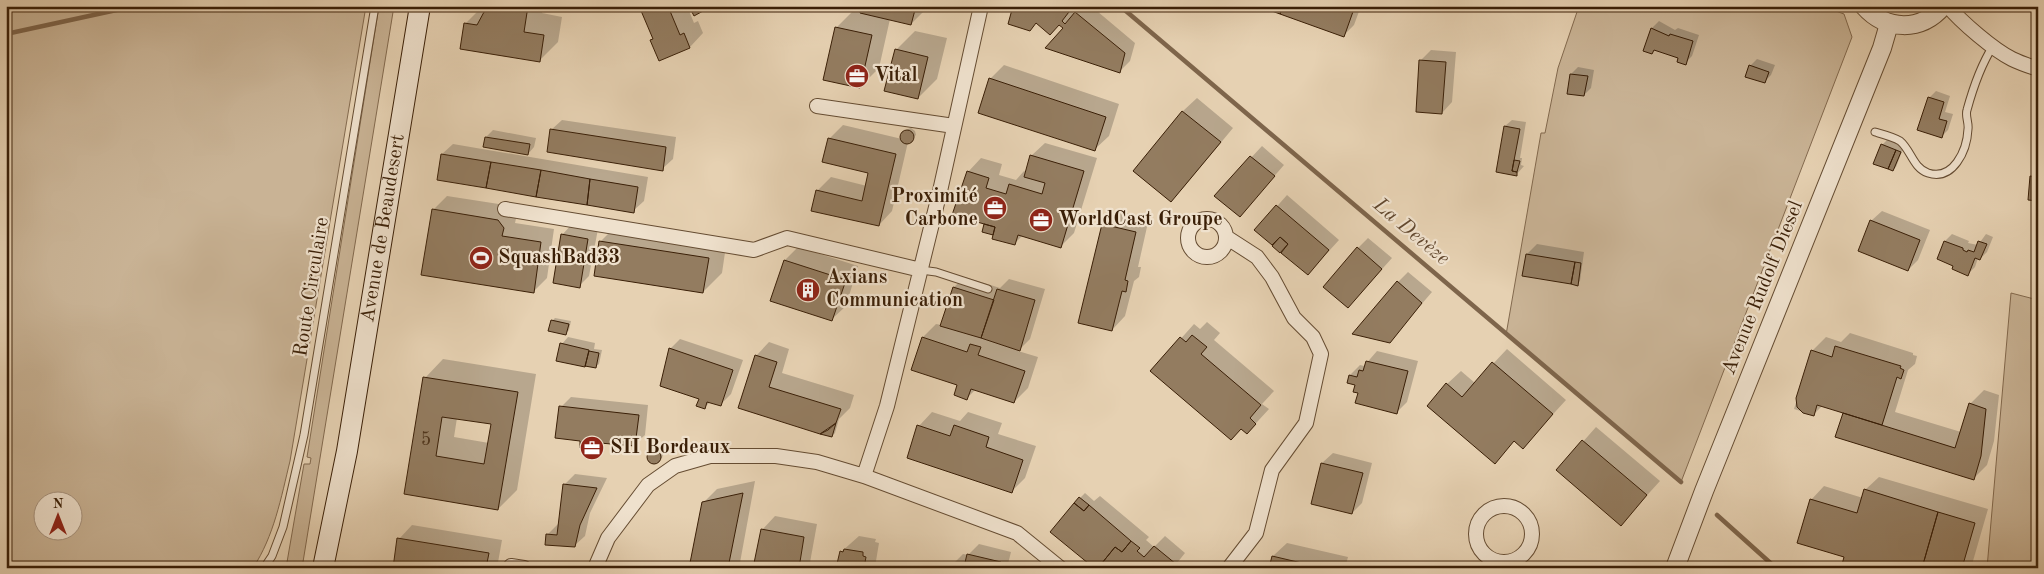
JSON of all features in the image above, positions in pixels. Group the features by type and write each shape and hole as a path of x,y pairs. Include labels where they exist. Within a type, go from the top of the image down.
{"main road":[{"name":"Avenue de Beaudesert","path":"347,451 420,6"},
{"path":"323,568 347,451"},
{"path":"336,568 347,451"}],"street":[{"path":"864,476 886,410 921,270 981,6"},
{"path":"1864,6 1876,18 1889,24 1902,26 1915,25 1927,20 1943,6"},
{"path":"1948,6 1956,16 2010,58 2038,69"},
{"name":"Avenue Rudolf Diesel","path":"1675,568 1704,491 1882,48 1889,24"},
{"path":"817,106 954,126"},
{"path":"505,209 754,250 787,238 921,270"},
{"path":"1226,237 1256,258 1272,277 1294,318 1313,336 1321,354 1306,423 1272,470 1256,533 1229,568"},
{"path":"595,568 608,538 648,485 675,466 710,456 776,456 817,462 864,476 1017,533 1060,568"},
{"path":"1509,507 1517,510 1529,522 1532,539 1524,554 1516,560 1498,565 1484,554 1479,546 1477,529 1485,514 1492,509 1509,507"}],"lane":[{"name":"Route Circulaire","path":"264,568 272,556 283,527 304,435 375,6"},
{"path":"1875,132 1900,141 1916,165 1925,172 1935,175 1944,174 1953,168 1960,159 1968,129 1966,112 1983,61 1993,46"},
{"path":"921,270 936,272 988,289"}],"shaded area":[{"path":"6,6 366,6 290,461 272,530 253,568 6,568"},
{"path":"379,6 394,6 302,568 286,568 304,464 310,464 311,458 307,457"},
{"path":"1579,6 1822,6 1844,14 1852,37 1681,482 1506,335 1541,133 1545,133 1558,68"},
{"path":"2011,293 2038,300 2038,568 1987,568"}],"building":[{"path":"500,6 528,6 524,32 544,35 540,62 460,49 464,23 477,25 484,12"},
{"path":"639,6 680,6 670,11 680,35 684,33 690,48 659,61 650,40 653,39"},
{"path":"689,6 712,6 694,16"},
{"path":"861,6 916,6 911,25 860,13"},
{"path":"1013,6 1070,6 1072,8 1062,21 1065,24 1075,12 1125,53 1120,73 1045,48 1063,28 1059,25 1050,35 1036,23 1030,31 1008,24"},
{"path":"1270,6 1283,6 1280,14 1269,10"},
{"path":"1283,6 1355,6 1344,37 1280,14"},
{"path":"1499,6 1531,6 1530,11"},
{"path":"835,27 872,35 860,88 823,80"},
{"path":"1651,28 1669,36 1670,34 1693,41 1686,65 1677,62 1678,58 1654,50 1652,54 1643,51"},
{"path":"895,49 928,57 918,99 884,91"},
{"path":"1419,60 1446,62 1442,114 1416,112"},
{"path":"1749,65 1769,72 1765,83 1745,77"},
{"path":"1570,74 1588,76 1584,96 1567,94"},
{"path":"989,78 1106,117 1095,151 978,113"},
{"path":"1928,97 1944,102 1939,119 1947,121 1942,138 1917,130"},
{"path":"1182,111 1221,142 1171,202 1133,171"},
{"path":"1504,126 1520,129 1512,171 1517,172 1517,176 1496,172"},
{"path":"550,129 666,147 663,171 547,152"},
{"path":"907,130 912,132 914,137 912,142 907,144 902,142 900,137 902,132"},
{"path":"485,137 530,144 528,155 483,147"},
{"path":"828,138 896,154 879,226 811,211 816,190 862,201 868,173 822,162"},
{"path":"1881,144 1896,150 1888,169 1873,164"},
{"path":"1896,150 1901,152 1893,171 1888,169"},
{"path":"441,154 491,162 486,188 437,180"},
{"path":"1030,155 1084,171 1061,248 1018,235 1015,245 992,239 995,227 952,215 967,171 989,178 986,188 1006,194 1009,184 1042,194 1045,183 1024,177"},
{"path":"1250,156 1275,176 1240,217 1214,196"},
{"path":"1514,160 1520,161 1517,172 1512,171"},
{"path":"491,162 541,170 536,197 486,188"},
{"path":"541,170 590,179 587,205 536,197"},
{"path":"2030,176 2038,177 2038,201 2028,200"},
{"path":"590,179 638,187 634,213 587,205"},
{"path":"1276,205 1329,250 1308,275 1281,253 1288,244 1280,237 1272,245 1254,230"},
{"name":"SquashBad33","path":"432,209 498,220 504,228 502,236 541,242 534,293 421,275"},
{"path":"1870,220 1920,240 1908,271 1858,251"},
{"path":"984,224 995,227 993,235 982,232"},
{"path":"1102,224 1136,232 1125,280 1128,281 1126,292 1122,291 1112,331 1078,323"},
{"path":"561,234 588,239 580,288 553,283"},
{"path":"1280,237 1288,244 1280,253 1272,246"},
{"path":"599,241 709,258 703,293 594,276"},
{"path":"1944,241 1963,248 1967,252 1968,250 1974,252 1978,241 1987,244 1980,260 1975,258 1968,276 1952,269 1953,266 1937,259"},
{"path":"1357,247 1382,269 1348,308 1323,287"},
{"path":"1526,254 1575,262 1571,284 1522,276"},
{"name":"Axians Communication","path":"784,260 846,280 832,321 770,301"},
{"path":"1575,262 1581,263 1578,286 1571,284"},
{"path":"1397,281 1422,303 1390,343 1352,334"},
{"path":"953,287 994,300 981,338 940,326"},
{"path":"997,289 1035,300 1020,351 981,338"},
{"path":"551,320 569,324 566,335 548,331"},
{"path":"1192,335 1207,347 1201,354 1261,405 1250,418 1256,424 1247,434 1241,429 1231,440 1150,371 1180,337 1186,342"},
{"path":"922,337 967,352 970,344 981,347 978,355 1025,371 1014,403 971,389 967,400 954,395 957,385 911,370"},
{"path":"560,343 589,350 585,367 556,361"},
{"path":"1835,346 1901,366 1900,368 1904,370 1901,379 1897,377 1882,425 1817,405 1814,416 1803,413 1797,407 1796,398 1811,350 1832,357"},
{"path":"669,348 733,370 721,406 707,402 705,409 696,406 699,399 660,386"},
{"path":"589,351 599,353 596,368 585,366"},
{"path":"755,355 777,362 769,387 841,409 836,423 820,434 738,408"},
{"path":"1366,361 1408,371 1397,414 1355,403 1358,393 1353,392 1355,385 1347,383 1349,375 1357,377 1359,370 1363,371"},
{"path":"1492,362 1553,414 1523,449 1514,441 1495,464 1427,406 1446,383 1462,397"},
{"path":"423,377 518,392 498,510 404,494","holes":["442,417 491,424 484,464 436,456"]},
{"path":"1969,403 1986,409 1981,456 1974,480 1835,437 1843,413 1955,448"},
{"path":"559,406 639,415 635,446 588,442 588,449 580,448 580,441 555,438"},
{"path":"836,423 832,437 820,434 828,430"},
{"path":"917,425 950,436 954,425 989,437 986,447 1023,460 1012,493 907,458"},
{"path":"1582,440 1647,495 1621,526 1556,470"},
{"path":"654,450 659,452 661,457 659,462 654,464 649,462 647,457 649,452"},
{"path":"1321,463 1363,473 1352,514 1311,504"},
{"path":"563,484 597,488 580,525 575,547 545,545 546,534 557,535"},
{"path":"1864,489 1938,512 1922,568 1841,568 1844,557 1797,543 1810,499 1857,513"},
{"path":"743,493 728,568 689,568 702,502"},
{"path":"1079,497 1089,505 1084,511 1074,503"},
{"path":"1074,503 1084,511 1089,505 1131,541 1122,552 1115,547 1098,568 1094,568 1050,532"},
{"path":"1938,512 1975,523 1962,568 1922,568"},
{"path":"761,529 804,537 799,568 753,568"},
{"path":"397,538 489,553 486,568 393,568"},
{"path":"1131,541 1140,548 1137,551 1144,557 1154,546 1176,564 1173,568 1098,568 1115,547 1122,552"},
{"path":"844,549 863,552 863,556 866,557 864,568 836,568 840,551 843,552"},
{"path":"967,554 1001,562 1000,568 951,568 952,564 964,567"},
{"path":"1272,556 1323,568 1269,568"}],"waterway":[{"name":"La Devèze","path":"6,34 135,6"},
{"name":"La Devèze","path":"1120,6 1681,482"},
{"name":"La Devèze","path":"1717,515 1776,568"}],"place":[{"name":"Vital","path":"857,76"},
{"name":"Proximité Carbone","path":"995,208"},
{"name":"WorldCast Groupe","path":"1041,220"},
{"name":"SquashBad33","path":"481,258"},
{"name":"Axians Communication","path":"808,290"},
{"name":"SII Bordeaux","path":"592,448"}]}
